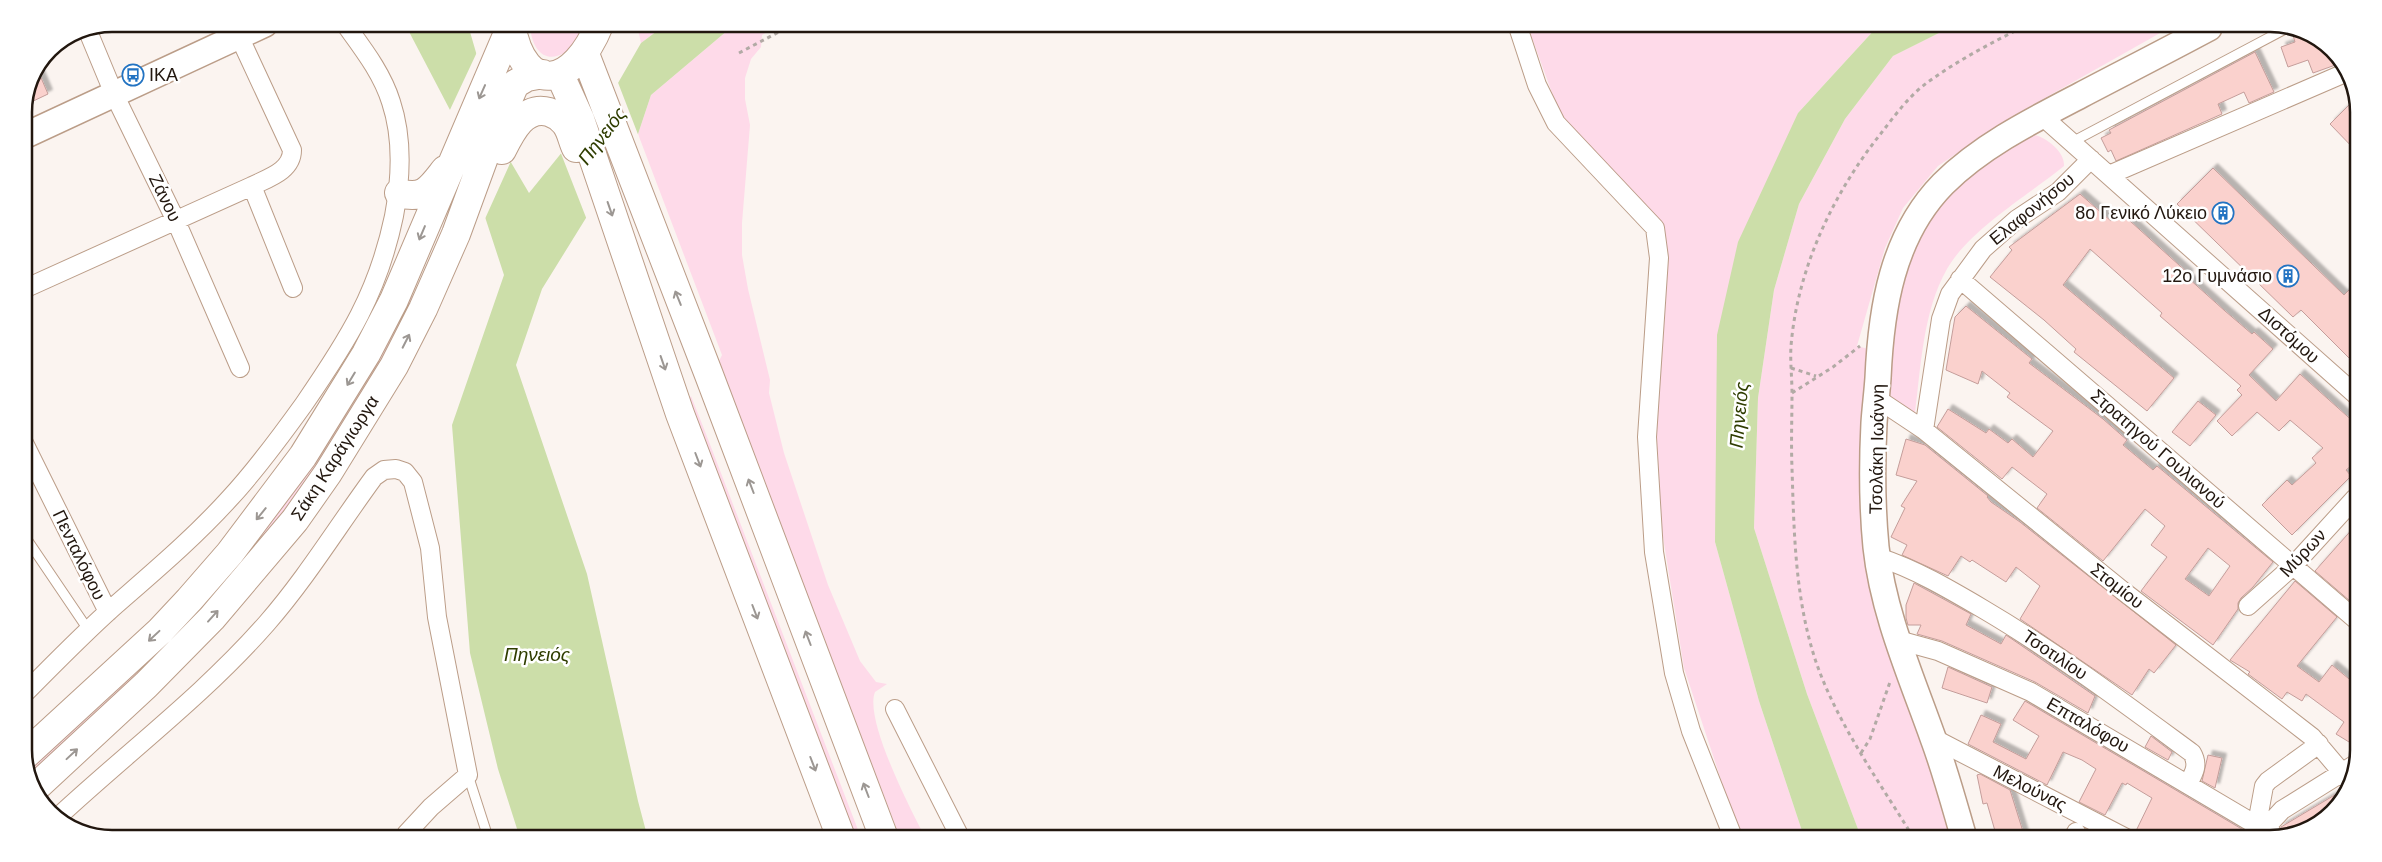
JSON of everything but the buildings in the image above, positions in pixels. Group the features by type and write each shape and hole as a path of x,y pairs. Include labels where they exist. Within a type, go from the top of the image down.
{"main road":[{"path":"508,33 522,60 532,69 552,75 572,68 585,54 596,32"},
{"name":"Σάκη Καράγιωργα","path":"33,748 160,631 230,553 270,503 324,424 366,354 394,300 440,183 455,157 508,33"},
{"path":"585,54 881,830"},
{"path":"552,75 598,174 680,414 838,830"},
{"name":"Σάκη Καράγιωργα","path":"40,783 170,662 218,611 295,520 328,473 394,366 426,302 456,234 490,141 515,84 527,77 552,75"},
{"path":"473,190 492,170 511,132 527,115 533,112 545,111 571,118"},
{"path":"399,193 414,196 423,194 440,183"}],"street":[{"path":"32,132 245,32"},
{"path":"32,285 252,186 283,170 289,164 292,150 252,32"},
{"path":"33,685 108,612 170,558 231,497 280,438 318,384 346,341 370,296 385,256 399,193 398,135 391,101 377,70 351,32"},
{"path":"1520,32 1536,85 1556,123 1655,228 1659,258 1647,436 1654,552 1674,673 1691,731 1730,830"},
{"name":"Τσολάκη Ιωάννη","path":"1962,830 1933,738 1911,683 1898,640 1878,557 1873,462 1880,345 1886,295 1907,235 1936,192 1962,168 1999,141 2042,116 2201,32"},
{"name":"Ζάνου","path":"90,36 114,94 176,221 240,368"},
{"path":"2109,175 2339,74"},
{"name":"Διστόμου","path":"2042,116 2349,389"},
{"name":"Ελαφονήσου","path":"1924,430 1941,319 1950,294 1972,261 1994,239 2018,219 2058,192 2091,159"},
{"path":"252,186 294,288"},
{"name":"Στρατηγού Γουλιανού","path":"1960,279 2350,615"},
{"name":"Στομίου","path":"1876,398 1924,430 2123,591 2319,744 2346,770"},
{"name":"Πενταλόφου","path":"33,460 108,612"},
{"path":"63,812 190,699 266,625 311,570 374,477 384,470 396,469 405,472 413,482 425,523 432,560 436,617 468,775 430,807 410,830"},
{"name":"Μύρων","path":"2248,606 2293,566 2350,505"},
{"name":"Τσοτιλίου","path":"1878,557 1901,564 1959,595 2033,640 2192,753 2196,759 2196,770 2188,784"},
{"name":"Επταλόφου","path":"1898,640 1938,651 2030,692 2188,784 2262,830"},
{"path":"896,709 956,830"},
{"name":"Μελούνας","path":"1933,738 2111,830"},
{"path":"2264,830 2264,786 2268,781 2319,744"},
{"path":"2265,830 2273,818 2282,810 2345,775"}],"lane":[{"path":"2072,142 2278,33"},
{"path":"33,548 89,631"},
{"path":"468,775 486,830"}],"path":[{"path":"739,53 779,32"},
{"path":"1908,830 1847,730 1817,664 1807,632 1800,598 1793,506 1791,368 1797,307 1820,236 1840,194 1860,160 1909,100 1926,83 1981,49 2013,32"},
{"path":"1792,393 1833,367 1857,346 1880,345"},
{"path":"1791,368 1817,377"},
{"path":"1861,753 1870,739 1884,694 1892,678"}],"shaded area":[{"path":"531,32 583,32 577,42 568,50 553,57 546,56 540,52"},
{"path":"639,32 656,32 641,43"},
{"path":"726,32 767,32 762,35 761,47 751,59 745,78 745,99 750,125 742,223 742,255 748,289 770,380 769,393 784,453 828,585 860,661 876,682 887,684 875,692 873,705 876,722 890,764 922,830 897,830 718,363 722,355 638,134 651,95"},
{"path":"1530,32 1872,32 1798,113 1715,542 1759,701 1802,830 1738,830 1684,668 1647,437 1656,233 1567,134"},
{"path":"1941,32 2162,32 2011,117 1938,166 1903,208 1885,248 1857,346 1872,350 1865,438 1920,725 1919,738 1931,773 1938,776 1955,830 1858,830 1807,694 1754,528 1758,398 1774,290 1799,204 1845,119 1893,56"},
{"path":"2035,135 2045,139 2054,146 2062,156 2064,166 2001,213 1970,240 1947,269 1933,303 1924,339 1915,413 1907,410 1896,402 1888,391 1892,347 1895,320 1902,288 1924,232 1940,208 1958,187 1980,168 2006,150"},
{"path":"408,295 417,298 351,415 281,518 207,609 36,773 34,764 110,697 176,632"},
{"path":"691,396 858,830 849,830 686,403"}],"water":[{"name":"Πηνειός","path":"409,32 470,32 505,152 529,193 618,83 641,43 656,32 726,32 651,95 638,134 542,289 516,365 587,574 646,830 517,830 498,769 470,653 452,425 504,275 450,110"},
{"name":"Πηνειός","path":"1872,32 1941,32 1893,56 1845,119 1799,204 1774,290 1758,398 1754,528 1807,694 1858,830 1802,830 1759,701 1715,542 1717,335 1738,242 1798,113"}],"pier":[{"path":"478,50 507,151 512,159 484,221 448,114"},
{"path":"617,80 639,137 587,220 560,151"}],"place":[{"name":"ΙΚΑ","path":"133,75"},
{"name":"8ο Γενικό Λύκειο","path":"2223,213"},
{"name":"12ο Γυμνάσιο","path":"2288,276"}]}
